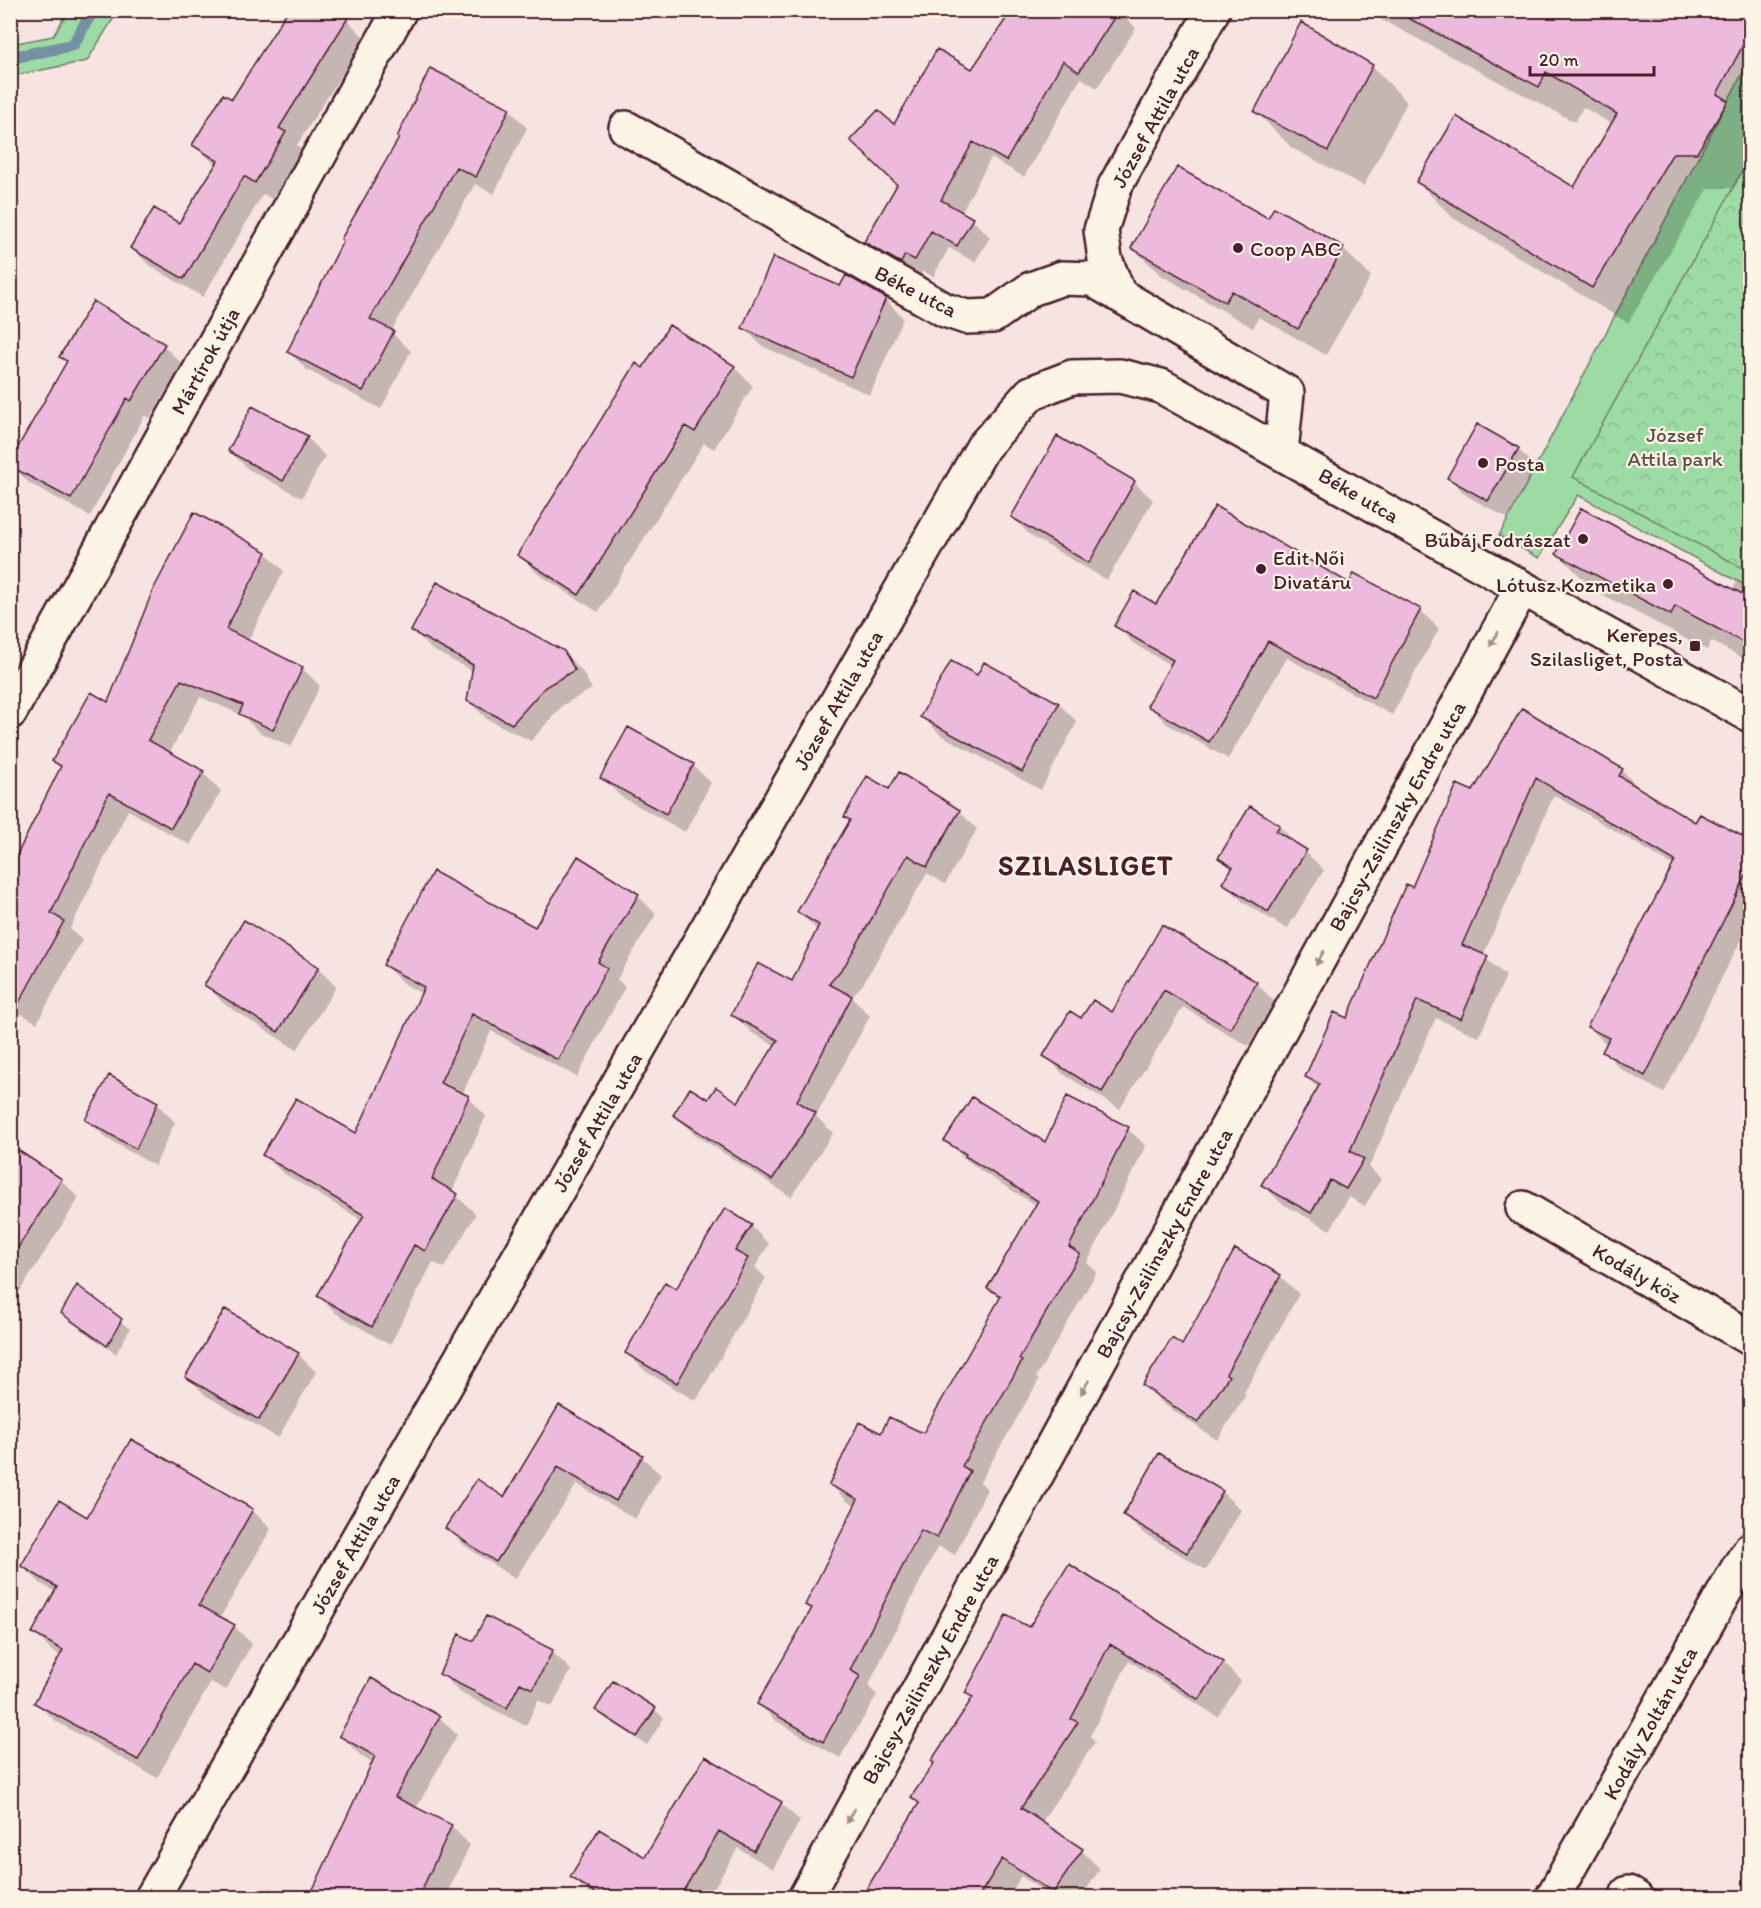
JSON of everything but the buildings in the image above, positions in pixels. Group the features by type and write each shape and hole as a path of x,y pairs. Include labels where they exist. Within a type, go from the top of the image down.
{"street":[{"name":"Mártírok útja","path":"10,712 400,10"},
{"name":"József Attila utca","path":"1119,295 1105,259 1101,230 1115,186 1214,10"},
{"name":"Béke utca","path":"626,128 945,310 966,317 993,316 1031,289 1062,278 1092,279 1287,393 1281,452"},
{"name":"Béke utca","path":"1072,377 1120,376 1161,386 1750,715"},
{"name":"József Attila utca","path":"152,1898 983,447 1031,393 1072,377"},
{"name":"Bajcsy-Zsilinszky Endre utca","path":"805,1898 1522,588"},
{"name":"Kodály köz","path":"1523,1208 1750,1338"},
{"name":"Kodály Zoltán utca","path":"1552,1898 1750,1550"}],"green space":[{"path":"69,10 118,11 87,61 11,76 11,44 53,36"},
{"name":"József Attila park","path":"1750,59 1750,588 1578,495 1539,558 1499,536"},
{"name":"József Attila park","path":"1750,157 1750,572 1573,477"}],"waterway":[{"path":"10,58 73,45 93,10"}],"place":[{"name":"Coop ABC","path":"1238,248"},
{"name":"Posta","path":"1483,463"},
{"name":"Bűbáj Fodrászat","path":"1583,539"},
{"name":"Edit Női Divatáru","path":"1261,569"},
{"name":"Lótusz Kozmetika","path":"1668,584"},
{"name":"Kerepes, Szilasliget, Posta","path":"1695,646"}],"district":[{"name":"SZILASLIGET","path":"1086,865"}]}
